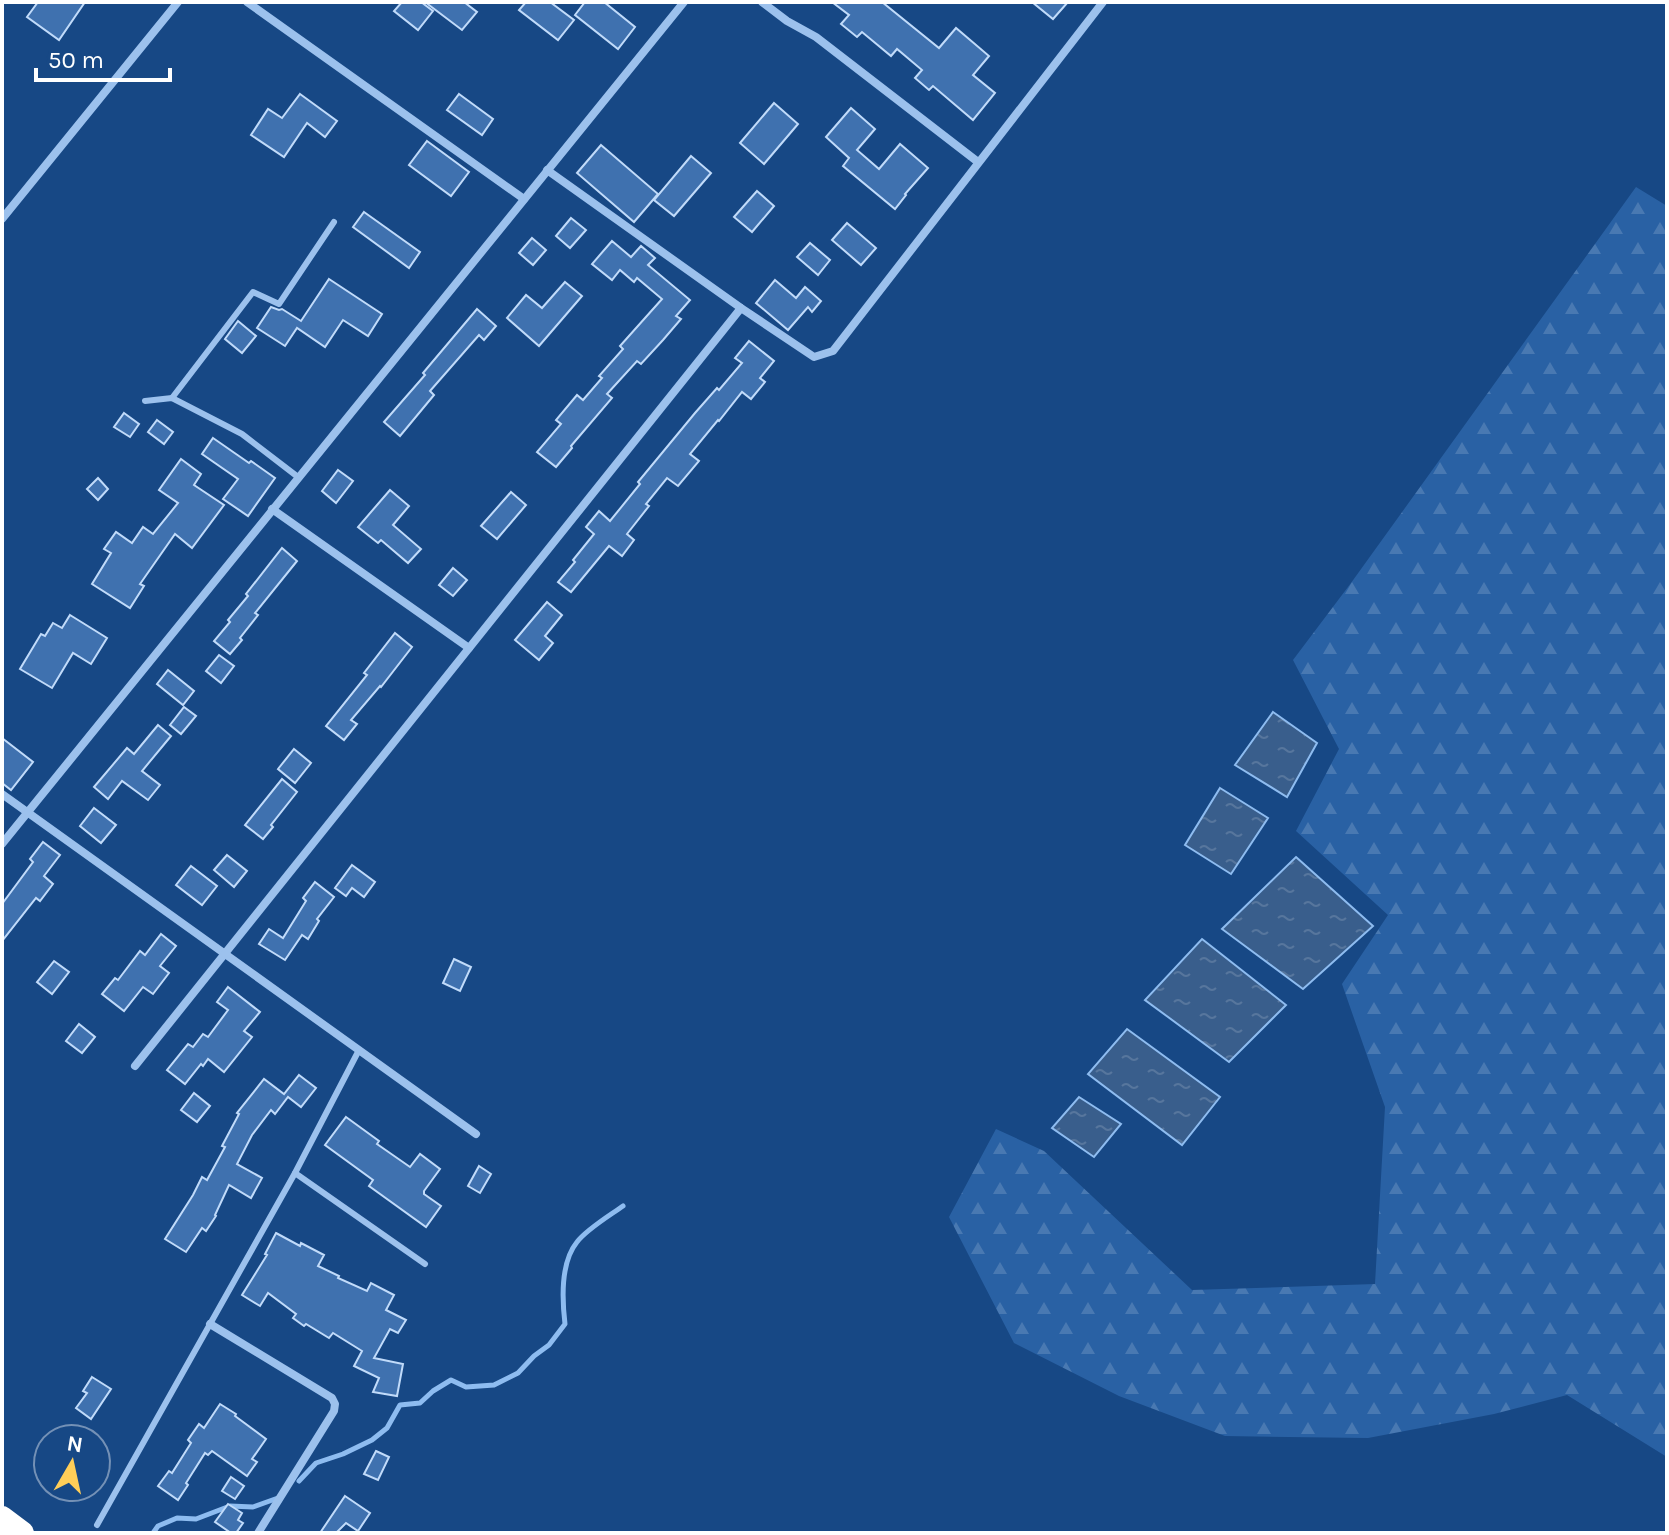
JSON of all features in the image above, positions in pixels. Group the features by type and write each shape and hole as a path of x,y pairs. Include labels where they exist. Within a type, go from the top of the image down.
{"highway":[{"path":"2,1518 22,1533"}],"street":[{"path":"2,219 178,2"},
{"path":"247,2 524,199"},
{"path":"2,844 684,2"},
{"path":"762,2 816,37 978,162"},
{"path":"547,170 814,357 833,351 1103,2"},
{"path":"135,1066 741,308"},
{"path":"272,509 469,648"},
{"path":"2,794 476,1134"},
{"path":"210,1324 332,1398 335,1404 334,1411 258,1533"}],"lane":[{"path":"172,398 253,292 279,304 334,222"},
{"path":"145,401 172,398 242,434 298,477"},
{"path":"97,1525 295,1173 359,1050"},
{"path":"295,1173 425,1264"}],"green space":[{"path":"1636,187 1667,206 1667,1457 1567,1395 1494,1414 1368,1438 1225,1436 1119,1396 1014,1343 949,1217 996,1129 1044,1151 1192,1290 1375,1284 1385,1107 1342,984 1388,915 1296,831 1339,749 1293,660"}],"water":[{"path":"1273,712 1317,743 1287,797 1235,765"},
{"path":"1220,788 1268,818 1231,874 1185,845"},
{"path":"1296,857 1373,926 1303,989 1222,929"},
{"path":"1202,939 1286,1005 1229,1062 1145,1000"},
{"path":"1127,1029 1220,1097 1182,1145 1088,1074"},
{"path":"1079,1097 1121,1124 1094,1157 1052,1128"}],"building":[{"path":"38,2 85,2 59,40 27,17"},
{"path":"402,2 421,2 433,11 418,30 394,11"},
{"path":"425,2 464,2 477,12 462,30"},
{"path":"526,2 550,2 574,20 558,40 519,10"},
{"path":"585,2 604,2 635,27 618,49 575,15"},
{"path":"832,2 882,2 939,48 956,28 989,56 973,75 995,93 973,120 933,86 929,90 915,78 922,70 897,49 891,56 862,32 857,37 841,24 849,15"},
{"path":"1032,2 1068,2 1053,19"},
{"path":"300,94 337,121 325,137 307,123 284,157 251,135 268,109 282,118"},
{"path":"459,94 493,119 482,135 447,110"},
{"path":"774,103 798,124 764,164 740,143"},
{"path":"851,108 875,129 857,150 879,169 900,144 928,168 895,209 843,166 849,158 826,137"},
{"path":"427,141 469,172 451,196 409,165"},
{"path":"601,145 658,194 634,222 577,173"},
{"path":"691,156 711,173 674,216 654,200"},
{"path":"757,191 774,206 752,232 734,217"},
{"path":"364,212 420,252 409,268 353,227"},
{"path":"571,218 586,230 570,248 556,236"},
{"path":"847,223 876,248 861,265 832,240"},
{"path":"532,238 546,250 533,265 519,253"},
{"path":"612,241 631,257 641,246 655,258 648,265 690,300 676,316 681,319 663,340 641,364 637,361 607,394 612,398 556,467 537,452 561,424 556,420 577,395 583,400 623,349 620,346 662,299 637,278 634,282 620,270 612,280 592,264"},
{"path":"810,243 830,260 818,275 797,257"},
{"path":"329,279 382,314 368,336 343,320 325,347 297,328 285,346 257,328 271,307 282,309 301,321"},
{"path":"775,280 796,298 805,287 821,301 812,312 808,307 788,330 756,303"},
{"path":"565,282 582,296 539,346 507,318 526,295 542,308"},
{"path":"477,309 496,326 484,340 479,335 430,391 434,395 400,436 384,422"},
{"path":"238,321 256,336 242,353 225,339"},
{"path":"749,341 774,361 760,378 765,382 751,399 742,392 718,420 690,454 699,461 678,486 667,478 627,534 634,540 622,556 609,546 571,592 558,582 594,534 586,527 599,511 610,521 695,413 742,363 735,358"},
{"path":"124,413 139,424 130,437 114,427"},
{"path":"157,420 173,432 164,444 148,432"},
{"path":"213,438 275,478 248,516 223,499 238,479 202,454"},
{"path":"181,459 201,474 194,485 224,505 192,548 175,534 140,584 144,586 130,608 92,584 111,553 104,549 116,532 132,543 143,527 153,534 178,503 159,490"},
{"path":"338,470 353,481 336,503 322,491"},
{"path":"98,478 108,489 98,500 87,489"},
{"path":"390,490 409,506 393,525 421,549 408,563 381,540 378,543 358,527"},
{"path":"511,492 526,505 497,539 481,526"},
{"path":"282,548 297,561 255,613 258,615 230,654 214,641"},
{"path":"453,568 467,580 453,596 439,585"},
{"path":"547,602 562,615 545,636 553,643 539,660 515,640"},
{"path":"70,615 107,638 91,664 73,653 52,688 20,669 41,634 45,636 53,623 62,628"},
{"path":"395,633 412,647 351,720 357,724 344,740 326,726 367,675 364,673"},
{"path":"219,655 234,666 221,683 206,671"},
{"path":"168,670 194,691 183,705 157,684"},
{"path":"184,707 196,716 181,734 170,725"},
{"path":"158,725 171,736 142,771 160,785 148,800 122,781 108,799 94,787 127,748 134,754"},
{"path":"2,738 33,762 11,790 2,783"},
{"path":"294,749 311,763 295,783 278,769"},
{"path":"282,779 297,792 263,839 245,825"},
{"path":"94,808 116,825 101,843 80,826"},
{"path":"43,842 60,855 44,876 53,884 40,901 36,898 2,941 2,904 33,862 30,859"},
{"path":"227,855 247,871 234,887 214,870"},
{"path":"352,865 375,882 364,897 352,888 346,896 335,888"},
{"path":"191,866 217,886 202,905 176,885"},
{"path":"315,882 334,897 317,919 319,921 308,939 302,935 285,960 259,944 269,929 283,938 306,901 303,898"},
{"path":"161,934 176,946 160,966 169,973 153,994 143,987 124,1011 102,994 115,978 118,980 140,951 145,955"},
{"path":"454,959 471,967 460,991 443,983"},
{"path":"54,961 69,972 52,994 37,982"},
{"path":"228,987 260,1012 244,1031 252,1037 224,1072 208,1059 185,1084 167,1070 188,1044 193,1047 203,1034 208,1037 228,1010 217,1002"},
{"path":"79,1024 95,1037 82,1053 66,1041"},
{"path":"299,1075 316,1088 301,1107 288,1097 275,1114 271,1110 252,1135 237,1164 262,1178 251,1198 229,1185 216,1216 206,1231 202,1228 186,1252 165,1239 202,1177 207,1180 225,1147 222,1146 237,1113 264,1079 284,1094"},
{"path":"194,1093 210,1106 197,1122 181,1110"},
{"path":"346,1117 410,1167 420,1154 440,1169 424,1191 441,1206 426,1227 369,1186 373,1180 325,1145"},
{"path":"479,1166 491,1174 480,1193 468,1186"},
{"path":"276,1233 324,1255 318,1266 338,1278 367,1291 371,1283 394,1295 386,1310 406,1320 398,1333 390,1329 374,1358 403,1364 397,1396 373,1392 379,1378 354,1366 362,1351 333,1333 329,1338 306,1324 304,1326 293,1318 296,1314 268,1293 260,1306 242,1295 267,1255"},
{"path":"92,1377 111,1389 91,1419 76,1408 87,1393 83,1391"},
{"path":"220,1404 266,1439 252,1459 257,1462 247,1476 212,1451 208,1455 205,1453 178,1500 158,1486 169,1471 172,1473 199,1424 204,1428"},
{"path":"376,1451 389,1457 378,1480 364,1474"},
{"path":"231,1477 244,1486 235,1499 222,1491"},
{"path":"345,1496 370,1513 358,1531 346,1523 336,1533 320,1533"},
{"path":"228,1504 242,1513 238,1520 243,1523 236,1533 215,1522"}],"waterway":[{"path":"299,1481 316,1463 372,1440 387,1428 400,1405 420,1403 451,1380 466,1387 494,1385 518,1373 549,1345 565,1324 564,1282 571,1251 586,1232 623,1206"},
{"path":"153,1533 158,1526 177,1518 196,1519 230,1506 253,1507 278,1498"}]}
